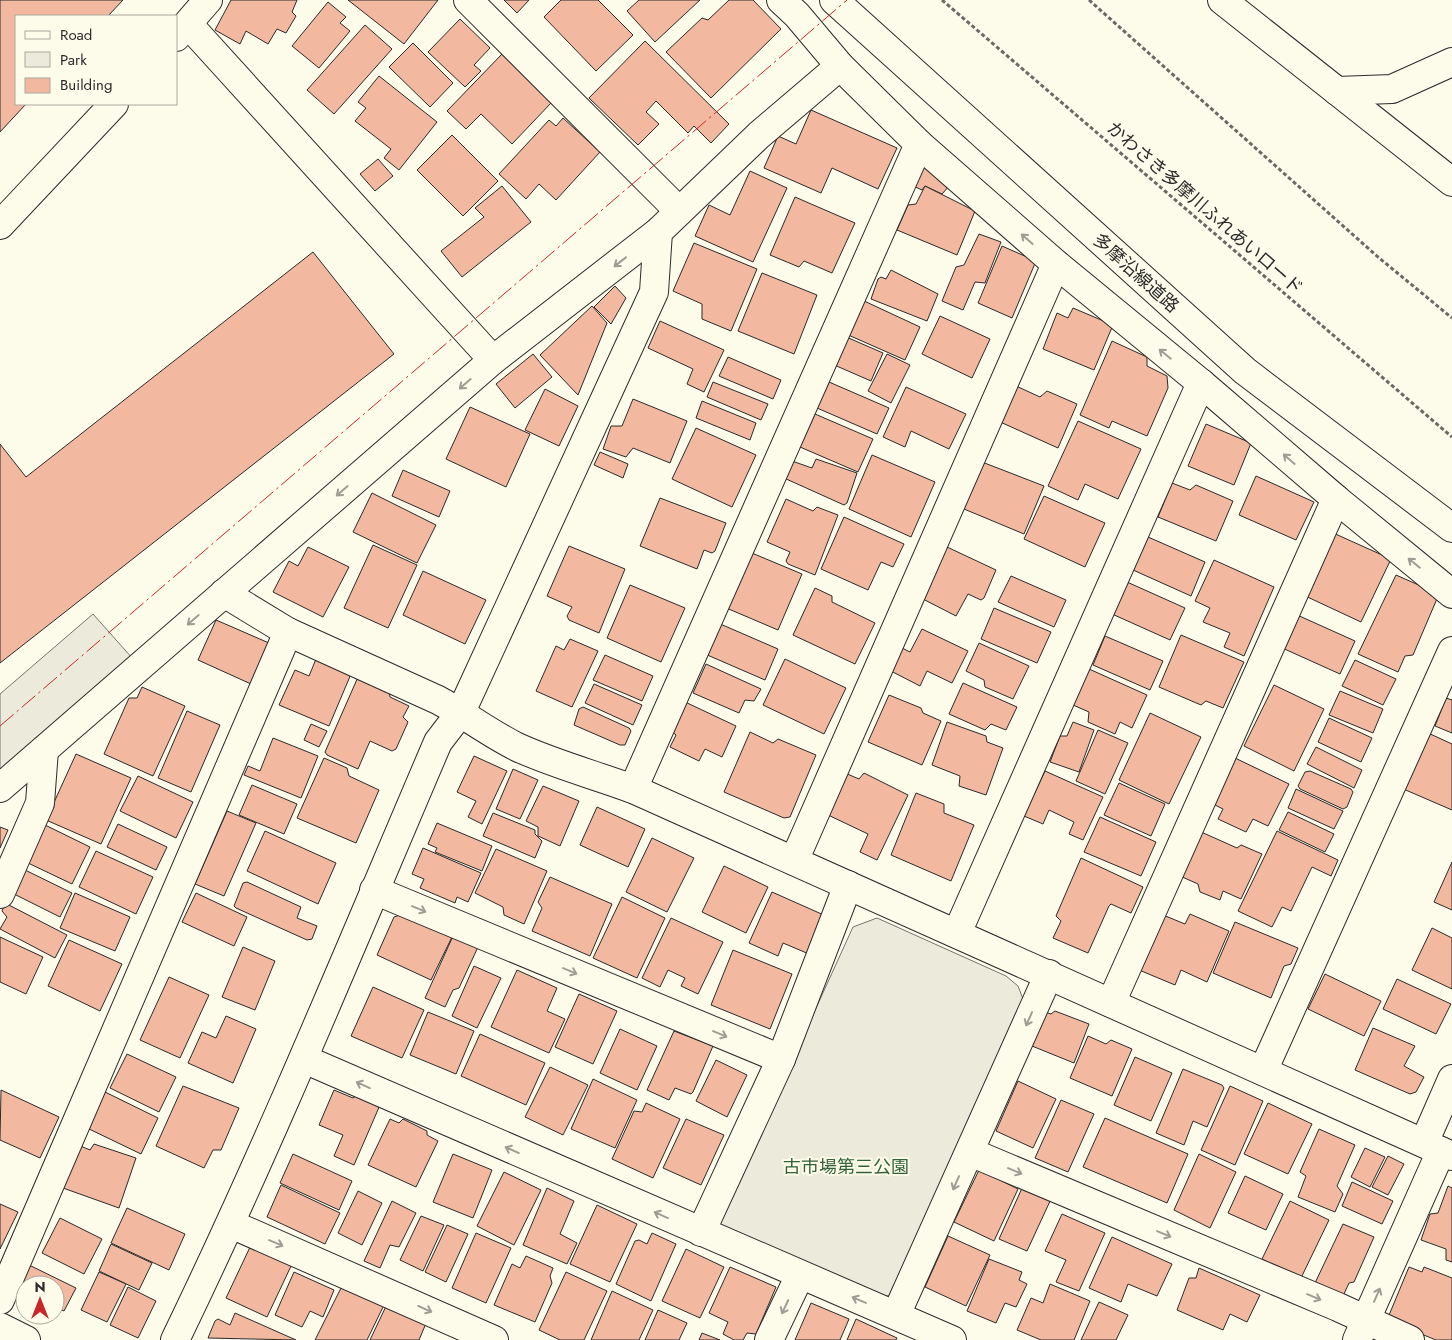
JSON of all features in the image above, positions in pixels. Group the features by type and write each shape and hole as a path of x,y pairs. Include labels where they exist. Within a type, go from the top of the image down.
{"street":[{"path":"208,0 182,30 493,360"},
{"path":"468,0 679,211"},
{"path":"781,0 798,15 840,66 919,144 1056,264 1452,594"},
{"name":"多摩沿線道路","path":"834,0 1245,371 1452,528"},
{"path":"1222,0 1452,182"},
{"path":"1337,92 1392,89 1452,62"},
{"path":"0,788 493,360 658,232 759,135 840,66"},
{"path":"0,225 113,105"},
{"path":"633,789 919,144"},
{"path":"175,1340 231,1224 304,1059 438,742 461,712 654,292 658,232"},
{"path":"794,861 1056,264"},
{"path":"957,933 1201,383"},
{"path":"1111,1003 1336,499"},
{"path":"224,593 288,632 461,712 488,732 519,748 633,789 1439,1150"},
{"path":"0,1300 288,632"},
{"path":"1263,1071 1452,651"},
{"path":"0,894 40,803 44,750"},
{"path":"700,1232 781,1059 848,885"},
{"path":"374,890 781,1059"},
{"path":"896,1315 1049,974"},
{"path":"304,1059 952,1340"},
{"path":"1361,1330 1439,1150 1452,1080"},
{"path":"970,1152 1361,1330 1410,1340"},
{"path":"231,1224 494,1340"},
{"path":"769,1340 800,1275"},
{"path":"0,1327 26,1340"}],"path":[{"name":"かわさき多摩川ふれあいロード","path":"942,0 1452,437"},
{"path":"1088,0 1378,257 1452,318"}],"green space":[{"path":"93,614 133,659 0,770 0,694"},
{"name":"古市場第三公園","path":"877,918 1006,976 1018,986 1023,999 896,1287 889,1296 878,1295 724,1232 718,1223 853,927"}],"building":[{"path":"0,0 123,0 109,15 15,15 15,105 25,105 0,132"},
{"path":"231,0 297,0 292,12 296,16 286,33 277,29 268,44 246,31 240,44 215,30"},
{"path":"348,0 438,0 404,44"},
{"path":"504,0 529,0 517,13"},
{"path":"561,0 598,0 633,35 596,71 544,17"},
{"path":"639,0 700,0 655,42 627,11"},
{"path":"729,0 753,0 781,29 711,98 666,52 702,18 708,20"},
{"path":"328,2 346,17 340,23 350,31 319,68 292,46"},
{"path":"460,19 490,48 474,65 481,71 465,87 428,52"},
{"path":"365,25 392,49 334,114 307,90"},
{"path":"645,41 729,124 711,143 694,126 688,133 656,101 646,112 659,124 638,145 589,98"},
{"path":"413,43 453,83 430,107 389,67"},
{"path":"502,54 552,102 512,144 481,114 466,129 447,111"},
{"path":"379,76 437,122 399,170 384,158 391,149 355,121 366,108 358,102"},
{"path":"811,110 897,148 878,189 832,168 821,193 764,168 778,136 796,144"},
{"path":"563,118 600,152 556,200 539,184 526,199 499,174 549,120 556,126"},
{"path":"452,135 498,181 463,216 417,170"},
{"path":"378,159 393,176 375,191 360,174"},
{"path":"927,166 950,185 942,194 925,186 922,190 911,185 917,173"},
{"path":"750,171 787,188 753,262 695,236 709,205 730,215"},
{"path":"502,186 531,222 462,277 441,251 484,217 475,208"},
{"path":"925,186 975,211 957,255 897,230 908,205 916,204"},
{"path":"795,197 855,223 832,273 804,261 799,267 770,255"},
{"path":"979,234 1001,242 985,283 975,282 963,310 942,301 956,267 964,265"},
{"path":"694,243 757,269 731,331 702,319 702,304 673,291"},
{"path":"1002,246 1036,261 1012,318 978,303"},
{"path":"313,252 394,354 0,663 0,444 26,477"},
{"path":"891,270 938,294 927,321 871,299 878,279 881,277 886,279"},
{"path":"762,273 817,295 794,354 738,331"},
{"path":"615,286 626,298 611,324 594,307"},
{"path":"862,300 920,327 905,360 846,334"},
{"path":"592,306 607,323 578,395 540,355"},
{"path":"1073,308 1113,325 1094,370 1043,349 1057,313 1068,318"},
{"path":"940,316 990,339 972,378 922,354"},
{"path":"660,321 724,350 704,392 687,384 693,369 648,348"},
{"path":"844,336 883,353 871,381 832,364"},
{"path":"1112,341 1147,357 1147,366 1167,376 1168,388 1147,436 1112,421 1109,428 1080,415"},
{"path":"533,354 552,377 515,408 496,384"},
{"path":"887,354 910,365 891,403 868,391"},
{"path":"728,357 781,380 773,399 719,376"},
{"path":"713,382 768,404 761,420 707,397"},
{"path":"829,382 889,408 877,434 817,408"},
{"path":"1014,385 1040,397 1047,391 1077,404 1058,448 998,421"},
{"path":"906,387 966,414 949,449 911,431 905,447 883,437"},
{"path":"545,389 578,406 559,446 525,430"},
{"path":"633,399 687,421 670,463 633,448 626,457 603,449 611,426 622,426"},
{"path":"702,401 756,423 750,440 696,418"},
{"path":"470,407 530,434 506,487 446,459"},
{"path":"815,414 873,439 858,472 800,447"},
{"path":"1078,421 1141,449 1118,499 1085,484 1078,500 1048,486"},
{"path":"1206,424 1251,443 1234,485 1188,466"},
{"path":"696,428 756,455 732,507 672,479"},
{"path":"600,452 628,464 623,478 594,465"},
{"path":"872,455 935,482 911,537 849,509"},
{"path":"816,459 857,473 847,503 844,505 784,478 789,460 812,468"},
{"path":"982,462 1044,486 1024,534 964,509"},
{"path":"403,470 450,491 439,517 392,496"},
{"path":"1256,476 1314,502 1296,540 1239,515"},
{"path":"1172,483 1190,490 1196,485 1233,501 1216,541 1158,517"},
{"path":"372,493 436,525 417,563 353,532"},
{"path":"1044,496 1105,523 1085,567 1024,539"},
{"path":"660,498 726,523 715,551 712,553 704,550 697,569 640,546"},
{"path":"786,499 813,511 817,507 838,515 815,575 788,564 786,561 790,552 767,542"},
{"path":"844,517 904,544 893,567 881,562 868,590 821,569"},
{"path":"1331,532 1391,559 1361,622 1301,594"},
{"path":"1148,537 1205,562 1191,596 1133,570"},
{"path":"373,545 417,565 388,628 344,608"},
{"path":"569,546 625,569 599,633 569,620 567,616 572,607 547,596"},
{"path":"308,547 349,567 323,617 273,592 289,561 298,566"},
{"path":"947,547 996,570 984,598 981,600 968,594 956,616 921,598"},
{"path":"747,551 802,574 778,630 724,607"},
{"path":"1214,560 1274,587 1244,656 1224,647 1230,633 1203,622 1210,608 1195,601"},
{"path":"423,571 486,600 465,644 403,615"},
{"path":"1396,575 1439,594 1413,655 1405,656 1398,672 1358,654"},
{"path":"1011,576 1066,600 1054,627 998,602"},
{"path":"1127,582 1185,608 1170,640 1112,614"},
{"path":"630,585 685,608 661,662 607,638"},
{"path":"815,588 832,596 832,602 875,623 855,664 793,635"},
{"path":"994,608 1051,632 1037,663 981,639"},
{"path":"1295,614 1355,641 1340,674 1280,647"},
{"path":"216,620 269,643 251,684 198,660"},
{"path":"718,623 778,649 765,680 705,654"},
{"path":"922,629 968,651 952,683 927,671 920,686 889,670 900,647 910,652"},
{"path":"1181,635 1244,662 1223,708 1206,701 1201,705 1159,687"},
{"path":"1105,636 1163,661 1150,690 1093,665"},
{"path":"570,639 598,651 572,707 536,691 556,646 564,650"},
{"path":"979,643 1029,666 1013,699 985,687 984,680 966,671"},
{"path":"605,655 653,676 642,701 593,680"},
{"path":"316,659 351,674 329,726 279,705 295,670 309,676"},
{"path":"785,659 846,688 824,734 763,705"},
{"path":"1355,660 1396,679 1383,705 1342,686"},
{"path":"706,664 761,689 754,701 745,700 739,713 693,693"},
{"path":"1089,669 1147,695 1132,728 1120,722 1115,734 1088,722 1089,712 1073,705"},
{"path":"358,677 389,691 390,697 409,706 403,717 408,722 396,749 392,751 370,741 358,769 327,755 325,752"},
{"path":"963,683 1017,707 1006,730 991,724 985,730 949,714"},
{"path":"594,684 642,705 633,725 585,703"},
{"path":"1274,685 1324,709 1294,771 1244,746"},
{"path":"142,687 185,706 153,776 104,754 129,698 137,698"},
{"path":"1340,691 1383,709 1373,733 1329,715"},
{"path":"889,695 921,708 923,713 941,721 922,765 868,742"},
{"path":"1446,698 1452,700 1452,733 1435,726"},
{"path":"683,701 736,726 722,757 705,749 699,761 670,747 676,735 669,729"},
{"path":"583,707 629,728 631,731 625,745 620,745 574,725 579,709"},
{"path":"187,711 220,725 191,792 158,778"},
{"path":"1150,713 1201,737 1169,804 1119,780"},
{"path":"1329,718 1372,738 1361,762 1318,742"},
{"path":"947,722 986,736 987,742 1003,748 986,795 959,786 960,776 932,765"},
{"path":"1073,722 1094,730 1079,772 1050,762 1060,736 1067,736"},
{"path":"311,724 327,731 319,747 304,740"},
{"path":"1098,730 1128,743 1105,794 1076,781"},
{"path":"750,732 773,743 778,739 816,755 790,817 784,818 724,792"},
{"path":"1426,732 1452,744 1452,810 1401,788"},
{"path":"273,738 318,756 301,798 244,775 248,766 260,771"},
{"path":"1316,747 1362,770 1354,788 1307,764"},
{"path":"76,754 131,778 101,844 46,820"},
{"path":"474,756 507,771 482,824 468,817 476,801 457,792"},
{"path":"324,758 347,768 349,776 379,790 356,843 297,818"},
{"path":"1235,758 1289,784 1268,826 1253,819 1246,832 1218,819 1223,809 1213,804"},
{"path":"513,769 538,780 520,819 496,809"},
{"path":"1045,771 1103,797 1083,840 1069,834 1074,822 1049,810 1043,824 1024,816"},
{"path":"1310,771 1351,789 1353,792 1347,807 1343,809 1300,789 1298,786 1305,772"},
{"path":"845,773 859,779 864,773 908,795 877,860 860,852 868,834 826,814"},
{"path":"138,776 193,802 176,838 120,811"},
{"path":"1119,783 1165,804 1151,836 1104,815"},
{"path":"252,785 297,804 284,834 239,815"},
{"path":"543,786 579,801 560,846 538,836 538,827 526,821"},
{"path":"1296,789 1343,811 1334,829 1288,808"},
{"path":"916,793 944,804 944,813 974,825 951,881 891,855"},
{"path":"597,807 645,829 628,867 580,845"},
{"path":"227,811 256,823 224,896 195,884"},
{"path":"1288,812 1334,834 1325,852 1279,830"},
{"path":"493,813 535,830 535,834 542,841 535,858 483,836"},
{"path":"1100,817 1156,842 1141,876 1084,852"},
{"path":"437,823 492,846 482,871 435,852 437,848 428,844"},
{"path":"118,824 167,847 156,870 107,847"},
{"path":"45,825 90,847 72,884 26,862"},
{"path":"0,827 8,830 0,848"},
{"path":"265,831 336,863 318,904 247,871"},
{"path":"1199,831 1237,848 1241,845 1262,854 1241,899 1223,891 1220,900 1200,892 1198,884 1180,876"},
{"path":"1277,831 1338,860 1331,876 1312,867 1291,911 1282,907 1272,927 1238,911"},
{"path":"652,838 694,858 667,912 626,892"},
{"path":"423,848 481,873 468,902 457,897 455,903 420,888 424,879 412,874"},
{"path":"496,849 547,871 524,924 504,915 503,907 475,893"},
{"path":"96,851 153,877 136,914 79,887"},
{"path":"1081,858 1143,887 1131,913 1111,904 1109,906 1088,953 1053,938 1061,921 1056,916"},
{"path":"1452,862 1452,910 1434,902"},
{"path":"724,866 768,887 746,933 702,912"},
{"path":"23,869 72,893 60,917 12,893"},
{"path":"550,877 612,904 590,956 532,931 542,908 538,902"},
{"path":"247,882 301,907 297,918 317,926 312,939 307,940 236,908 234,906 243,883"},
{"path":"772,892 826,916 809,954 783,943 778,956 749,943"},
{"path":"75,893 130,917 115,951 60,928"},
{"path":"196,893 247,917 234,946 182,922"},
{"path":"622,897 665,918 637,978 593,958"},
{"path":"5,903 67,935 55,958 0,929 7,917 2,911"},
{"path":"403,914 452,937 431,980 377,955 394,917"},
{"path":"1190,914 1229,931 1207,982 1181,970 1175,985 1139,970 1163,915 1185,924"},
{"path":"671,918 723,942 698,994 681,986 685,978 668,970 660,987 642,978"},
{"path":"1235,922 1298,948 1291,964 1284,966 1271,998 1213,973"},
{"path":"1432,928 1452,938 1452,989 1412,970"},
{"path":"453,936 478,947 459,988 453,990 445,1007 425,998"},
{"path":"0,937 43,957 26,994 0,982"},
{"path":"69,940 122,964 100,1011 48,986"},
{"path":"243,947 275,961 255,1010 222,997"},
{"path":"733,950 792,974 770,1029 711,1005"},
{"path":"474,966 501,978 477,1028 452,1016"},
{"path":"517,970 557,988 547,1011 565,1019 549,1053 491,1027"},
{"path":"1325,974 1381,1001 1364,1036 1308,1009"},
{"path":"169,977 209,995 180,1058 140,1040"},
{"path":"1397,979 1451,1004 1436,1034 1383,1009"},
{"path":"373,987 424,1010 402,1058 351,1036"},
{"path":"579,994 617,1011 593,1064 555,1047"},
{"path":"1055,1011 1089,1024 1074,1063 1032,1046 1045,1012 1051,1014"},
{"path":"428,1012 474,1031 456,1074 410,1055"},
{"path":"226,1016 256,1029 233,1083 188,1063 202,1032 216,1038"},
{"path":"1373,1028 1415,1046 1404,1066 1424,1077 1416,1092 1410,1094 1355,1070"},
{"path":"620,1029 657,1046 637,1090 600,1073"},
{"path":"674,1031 713,1046 693,1092 691,1094 675,1088 669,1100 647,1090"},
{"path":"480,1034 545,1063 526,1105 461,1076"},
{"path":"1088,1036 1106,1044 1111,1040 1132,1049 1112,1096 1070,1078"},
{"path":"127,1054 176,1077 159,1112 110,1088"},
{"path":"1135,1057 1172,1073 1151,1121 1114,1105"},
{"path":"716,1060 747,1075 727,1117 696,1101"},
{"path":"550,1067 588,1085 563,1135 525,1117"},
{"path":"1183,1069 1222,1085 1224,1088 1207,1127 1193,1121 1184,1145 1156,1133"},
{"path":"593,1079 637,1100 615,1148 571,1129"},
{"path":"1018,1081 1056,1099 1033,1148 996,1131"},
{"path":"183,1086 239,1108 221,1150 213,1150 204,1168 156,1146"},
{"path":"1230,1086 1263,1101 1235,1165 1201,1150"},
{"path":"1,1090 59,1117 40,1158 0,1140"},
{"path":"334,1090 353,1098 357,1095 380,1105 354,1165 334,1156 343,1135 319,1125"},
{"path":"105,1092 158,1118 141,1154 87,1128"},
{"path":"1061,1100 1094,1114 1068,1172 1035,1158"},
{"path":"646,1103 680,1119 653,1178 612,1159 634,1111 642,1112"},
{"path":"1268,1103 1312,1124 1288,1174 1244,1154"},
{"path":"1105,1118 1188,1154 1167,1203 1083,1167"},
{"path":"390,1119 399,1123 403,1119 427,1131 427,1135 438,1141 416,1187 368,1165"},
{"path":"686,1119 724,1135 701,1185 663,1168"},
{"path":"1319,1129 1355,1145 1337,1186 1343,1194 1335,1212 1298,1197 1306,1176 1300,1172"},
{"path":"94,1144 136,1158 119,1208 63,1188 78,1145 90,1150"},
{"path":"1365,1148 1385,1157 1370,1187 1351,1177"},
{"path":"293,1154 352,1181 339,1210 280,1183"},
{"path":"453,1154 492,1170 473,1218 433,1202"},
{"path":"1199,1154 1236,1172 1210,1228 1174,1210"},
{"path":"1388,1156 1404,1164 1388,1195 1372,1187"},
{"path":"979,1170 1018,1189 994,1241 954,1222"},
{"path":"504,1172 541,1190 514,1245 477,1226"},
{"path":"1245,1176 1283,1194 1266,1230 1228,1213"},
{"path":"1352,1182 1393,1201 1382,1224 1342,1206"},
{"path":"281,1185 340,1213 325,1244 267,1217"},
{"path":"1023,1186 1051,1199 1027,1251 999,1239"},
{"path":"1448,1186 1452,1188 1452,1262 1446,1260 1446,1249 1421,1240 1430,1214 1438,1213"},
{"path":"547,1188 574,1201 560,1234 577,1243 567,1264 523,1245"},
{"path":"358,1191 382,1203 362,1245 338,1233"},
{"path":"392,1201 416,1213 399,1247 390,1245 380,1268 364,1261"},
{"path":"1290,1201 1329,1220 1301,1278 1262,1259"},
{"path":"0,1204 18,1212 0,1249"},
{"path":"597,1205 637,1224 610,1282 570,1264"},
{"path":"127,1208 185,1234 169,1270 111,1243"},
{"path":"1062,1214 1105,1233 1079,1291 1056,1282 1066,1260 1045,1251"},
{"path":"421,1216 444,1225 423,1271 400,1260"},
{"path":"60,1218 102,1239 84,1274 42,1253"},
{"path":"1343,1224 1374,1237 1354,1282 1349,1283 1343,1296 1315,1283"},
{"path":"447,1225 468,1234 446,1282 425,1272"},
{"path":"476,1233 511,1248 486,1303 452,1288"},
{"path":"652,1233 676,1244 651,1301 616,1284 635,1241 639,1240 647,1244"},
{"path":"948,1236 990,1255 966,1306 925,1287"},
{"path":"1112,1237 1172,1264 1157,1296 1128,1284 1121,1302 1089,1288"},
{"path":"111,1244 152,1263 139,1290 99,1271"},
{"path":"251,1245 292,1264 267,1317 226,1298"},
{"path":"686,1249 724,1267 700,1318 662,1301"},
{"path":"526,1256 553,1268 550,1276 552,1283 535,1322 494,1305 512,1264 520,1268"},
{"path":"989,1259 1022,1272 1019,1280 1027,1284 1016,1307 1005,1303 996,1323 967,1311"},
{"path":"25,1263 49,1275 19,1275"},
{"path":"730,1267 776,1287 756,1334 747,1333 743,1340 734,1340 723,1334 728,1322 709,1313"},
{"path":"1409,1267 1422,1272 1424,1267 1452,1278 1452,1340 1436,1340 1387,1320"},
{"path":"1199,1268 1260,1295 1247,1322 1230,1314 1223,1330 1177,1310 1189,1278 1196,1278"},
{"path":"99,1272 126,1284 107,1322 81,1310"},
{"path":"294,1272 334,1290 323,1317 310,1311 302,1327 275,1315"},
{"path":"566,1272 607,1291 584,1340 560,1340 539,1330"},
{"path":"65,1283 76,1288 65,1309"},
{"path":"343,1284 384,1305 367,1340 315,1340"},
{"path":"1050,1284 1090,1301 1074,1340 1041,1340 1017,1330 1031,1298 1043,1303"},
{"path":"128,1287 156,1301 138,1338 110,1325"},
{"path":"612,1291 653,1310 639,1340 591,1340"},
{"path":"388,1302 427,1321 419,1340 370,1340"},
{"path":"1099,1302 1128,1315 1116,1340 1081,1340"},
{"path":"811,1303 849,1319 840,1340 795,1340"},
{"path":"658,1310 687,1323 679,1340 645,1340"},
{"path":"235,1313 296,1340 208,1338 215,1321 218,1319 230,1325"},
{"path":"856,1319 897,1338 896,1340 847,1340"},
{"path":"702,1333 720,1340 699,1340"}],"power":[{"path":"0,726 847,0"}]}
